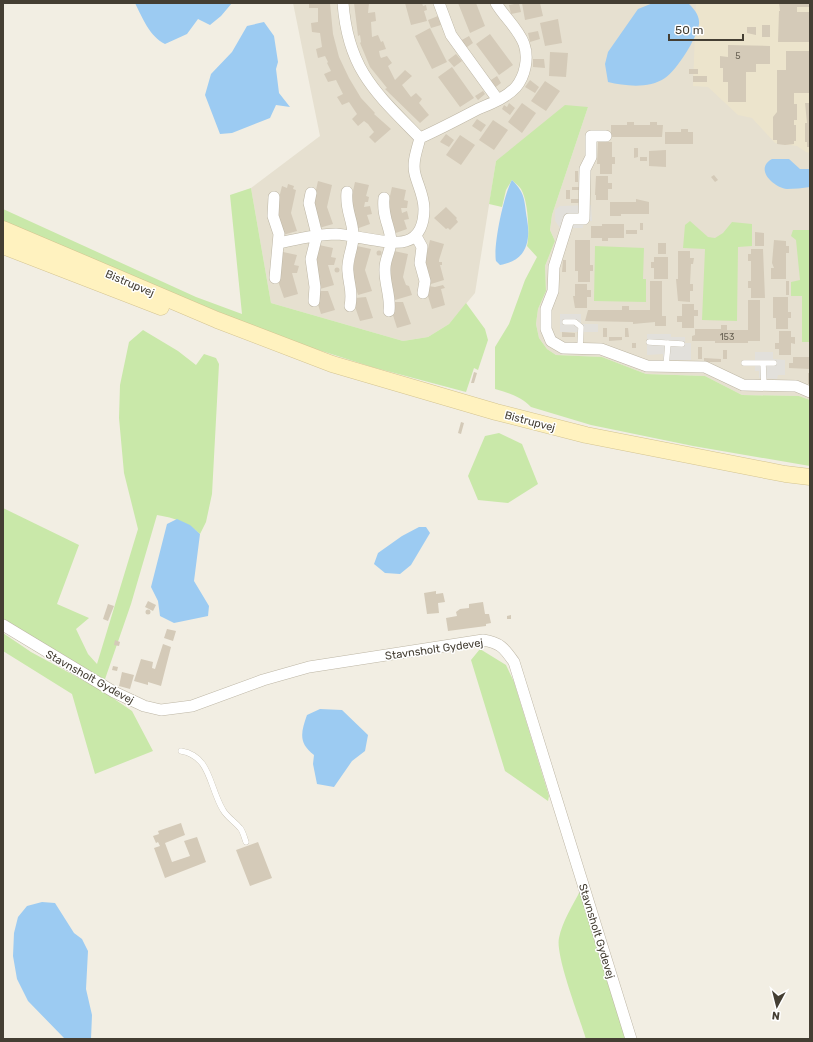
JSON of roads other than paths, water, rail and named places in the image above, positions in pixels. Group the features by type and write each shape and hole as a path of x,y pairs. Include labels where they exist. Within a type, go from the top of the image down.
{"main road":[{"name":"Bistrupvej","path":"3,229 256,336 332,364 500,413 586,436 785,474 810,477"},
{"name":"Bistrupvej","path":"3,246 173,312 256,336"}],"street":[{"path":"343,3 345,24 351,49 364,75 379,96 420,138"},
{"path":"439,3 450,35 498,100"},
{"path":"279,243 316,235 354,236 391,241 406,241 416,236 422,226 424,209 422,193 414,173 415,156 420,138 498,100 515,88 523,74 526,59 524,44 518,32 496,3"},
{"path":"606,136 591,136 591,157 585,169 584,219 569,219 554,267 553,291 546,309 546,329 551,341 563,348 601,349 646,366 705,367 743,385 796,386 810,392"},
{"path":"347,192 346,206 354,236 348,260 348,272 353,294 350,306"},
{"path":"311,193 309,203 316,235 311,259 315,287 314,301"},
{"path":"274,197 273,216 279,234 275,278"},
{"path":"384,198 383,210 391,241 385,267 385,279 390,300 389,312"},
{"path":"416,236 422,247 420,262 425,282 423,294"},
{"name":"Stavnsholt Gydevej","path":"3,625 114,692 144,706 161,710 192,706 263,680 309,667 483,640 496,642 506,649 514,662 631,1039"}],"lane":[{"path":"564,322 575,322 581,327 580,348"},
{"path":"649,342 682,344"},
{"path":"666,367 668,343"},
{"path":"744,363 774,363"},
{"path":"763,363 764,386"},
{"path":"181,751 191,753 201,761 224,812 240,828 246,842"}],"water":[{"path":"135,3 232,3 221,16 210,25 198,19 187,34 165,44 151,32"},
{"path":"653,3 688,3 692,7 696,12 699,24 691,45 681,61 670,74 659,81 652,84 637,86 608,82 605,64 608,52 638,9"},
{"path":"264,22 274,36 278,62 276,69 279,93 290,107 276,105 270,118 232,133 220,134 205,95 211,74 232,52 247,26"},
{"path":"772,159 789,159 800,169 810,169 810,187 787,189 776,185 771,181 765,172 767,163"},
{"path":"512,180 520,189 524,198 528,227 527,243 521,255 509,263 500,265 496,261 496,244 506,196"},
{"path":"177,519 190,525 200,534 194,581 209,606 208,616 174,623 160,616 158,601 151,587 167,524"},
{"path":"419,527 426,527 430,533 411,565 400,574 385,573 374,564 378,553 402,536"},
{"path":"320,709 342,710 368,735 365,751 352,761 334,787 317,784 313,764 314,755 305,746 302,737 303,727 307,715"},
{"path":"42,902 55,903 74,933 82,939 88,951 86,989 92,1015 91,1039 64,1038 28,1001 17,979 13,956 14,933 18,917 27,906"}]}
